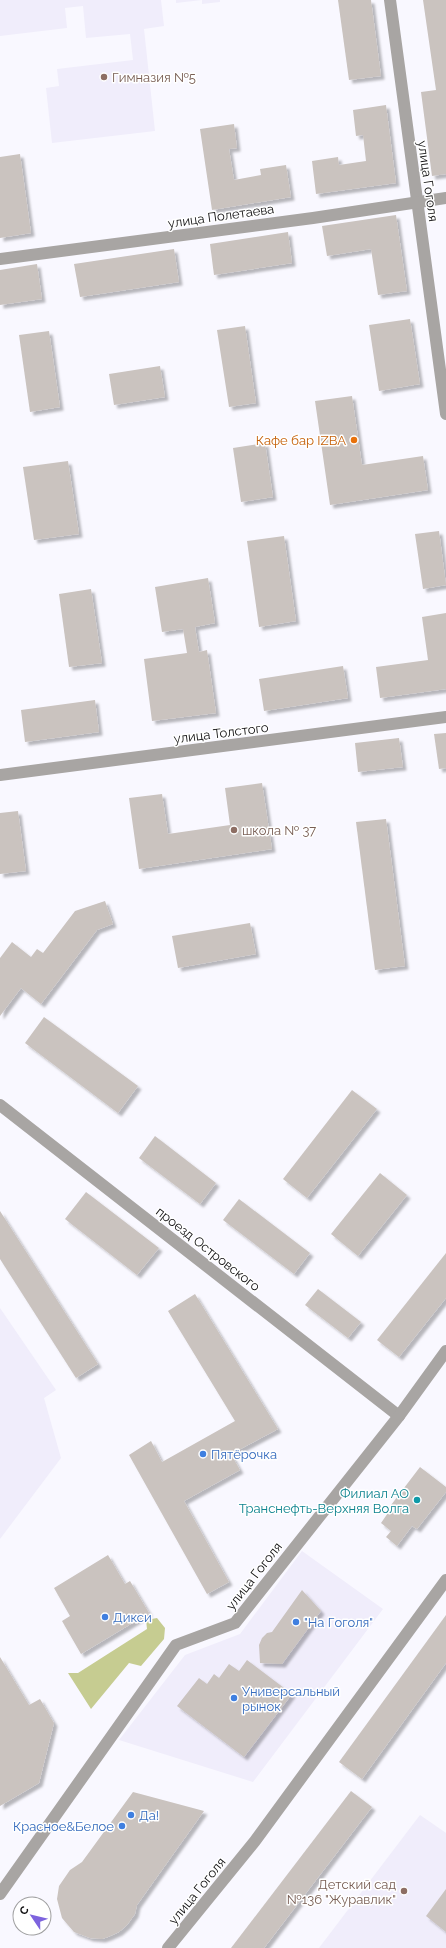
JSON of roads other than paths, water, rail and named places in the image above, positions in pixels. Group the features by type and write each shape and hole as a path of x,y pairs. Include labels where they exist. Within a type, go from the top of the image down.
{"street":[{"name":"улица Гоголя","path":"390,0 446,414"},
{"name":"улица Полетаева","path":"0,259 313,218 446,198"},
{"name":"улица Толстого","path":"0,775 446,717"},
{"name":"проезд Островского","path":"0,1105 399,1416"},
{"name":"улица Гоголя","path":"0,1894 176,1645 235,1623 399,1416 446,1351"},
{"name":"улица Гоголя","path":"168,1948 256,1841 446,1580"}],"place":[{"name":"Гимназия №5","path":"104,77"},
{"name":"Кафе бар IZBA","path":"354,440"},
{"name":"школа № 37","path":"234,830"},
{"name":"Пятёрочка","path":"203,1454"},
{"name":"Филиал АО Транснефть-Верхняя Волга","path":"417,1500"},
{"name":"Дикси","path":"105,1617"},
{"name":"\"На Гоголя\"","path":"296,1622"},
{"name":"Универсальный рынок","path":"234,1698"},
{"name":"Да!","path":"131,1815"},
{"name":"Красное&Белое","path":"122,1826"},
{"name":"Детский сад №136 \"Журавлик\"","path":"404,1891"}]}
